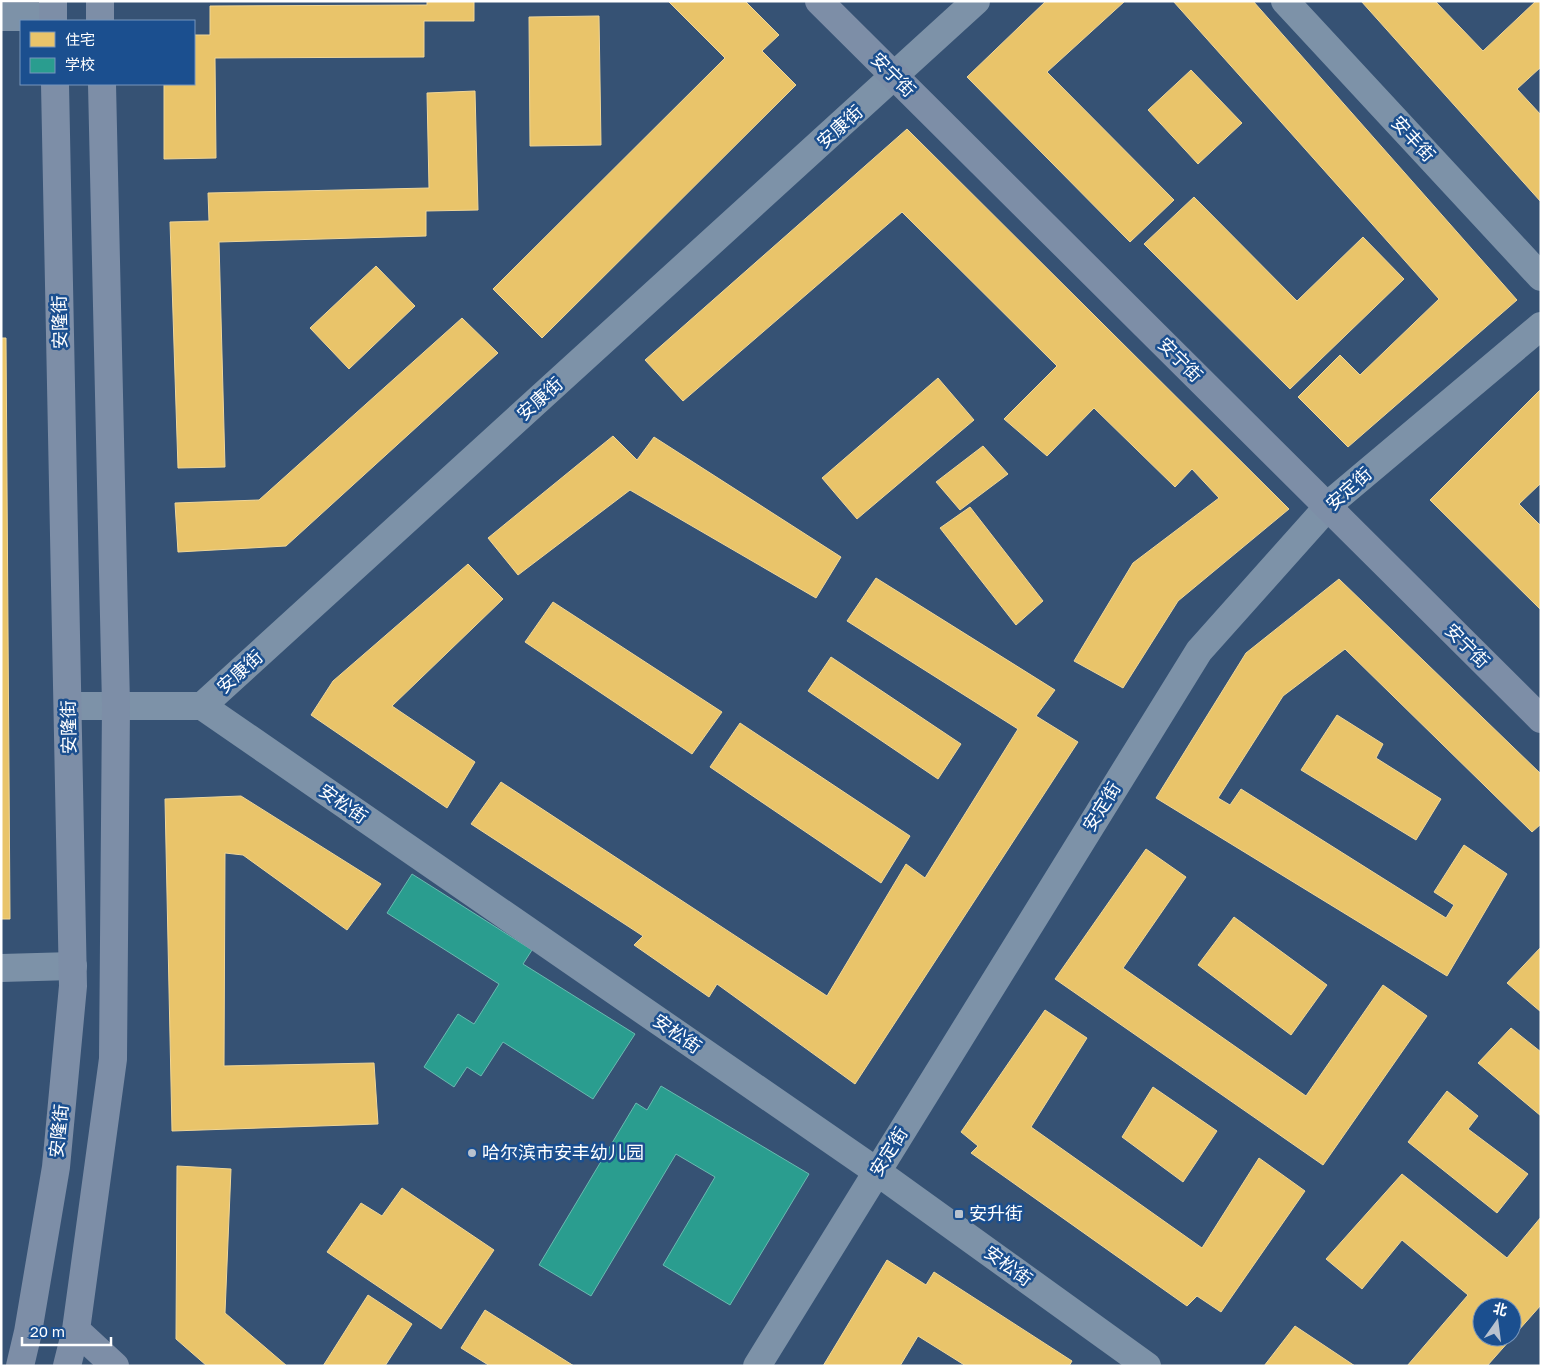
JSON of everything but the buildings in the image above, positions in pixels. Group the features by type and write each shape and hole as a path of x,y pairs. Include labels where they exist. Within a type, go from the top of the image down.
{"main road":[{"path":"100,1 100,20"},
{"name":"安宁街","path":"819,1 1541,720"},
{"name":"安隆街","path":"20,1366 28,1332 56,1167 73,986 55,85"},
{"path":"67,1366 76,1330 113,1059 116,705 102,85"},
{"path":"76,1330 115,1366"}],"street":[{"name":"安康街","path":"68,706 202,706 895,77 976,1"},
{"name":"安丰街","path":"1285,1 1541,277"},
{"path":"1,17 53,13"},
{"name":"安定街","path":"756,1366 1200,651 1327,507 1541,326"},
{"name":"安松街","path":"202,706 876,1172 1147,1366"},
{"path":"1,968 73,966"}],"place":[{"name":"哈尔滨市安丰幼儿园","path":"472,1153"},
{"name":"安升街","path":"959,1214"}]}
